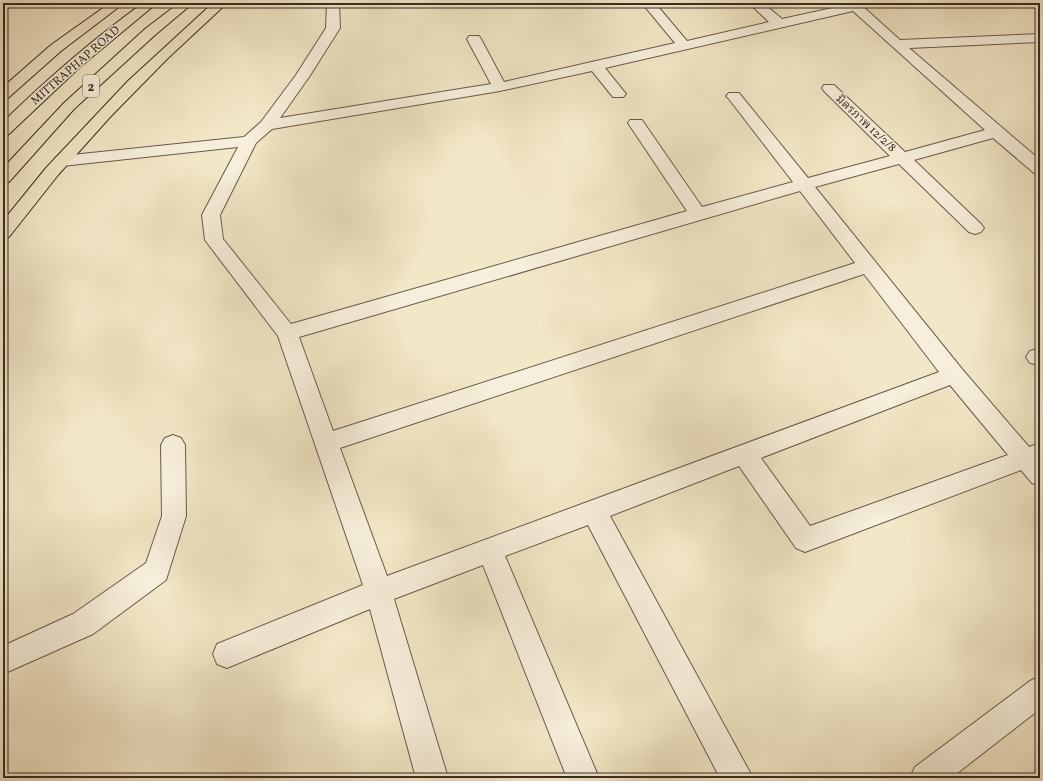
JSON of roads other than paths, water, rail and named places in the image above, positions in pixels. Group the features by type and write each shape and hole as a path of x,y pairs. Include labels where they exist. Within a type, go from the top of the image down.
{"highway":[{"path":"3,95 56,48 118,3"},
{"path":"114,30 111,22 125,6 124,3"},
{"name":"MITTRAPHAP ROAD","path":"3,131 28,106 114,30 151,3"},
{"name":"MITTRAPHAP ROAD","path":"3,178 69,106 150,32 187,3"},
{"path":"3,233 62,161 120,96 179,38 221,3"}],"street":[{"path":"333,3 333,28 302,77 267,125 249,141 211,215 214,240 287,332 325,443 379,592 432,778"},
{"path":"648,3 684,46"},
{"path":"755,3 779,24"},
{"path":"267,125 500,87 597,67 853,5 1040,169"},
{"path":"898,44 1040,38"},
{"path":"474,39 500,87"},
{"path":"597,67 618,94"},
{"name":"มิตรภาพ 12/2/8","path":"828,88 975,228"},
{"path":"734,96 803,186 954,375 1035,462 805,540 744,454"},
{"path":"636,123 698,214"},
{"path":"287,332 698,214 996,132"},
{"path":"62,161 249,141"},
{"path":"325,443 868,266"},
{"path":"227,654 379,592 954,375"},
{"path":"3,660 84,624 157,571 174,516 173,445"},
{"path":"594,511 737,778"},
{"path":"490,551 583,778"},
{"path":"926,778 1040,691"}]}
